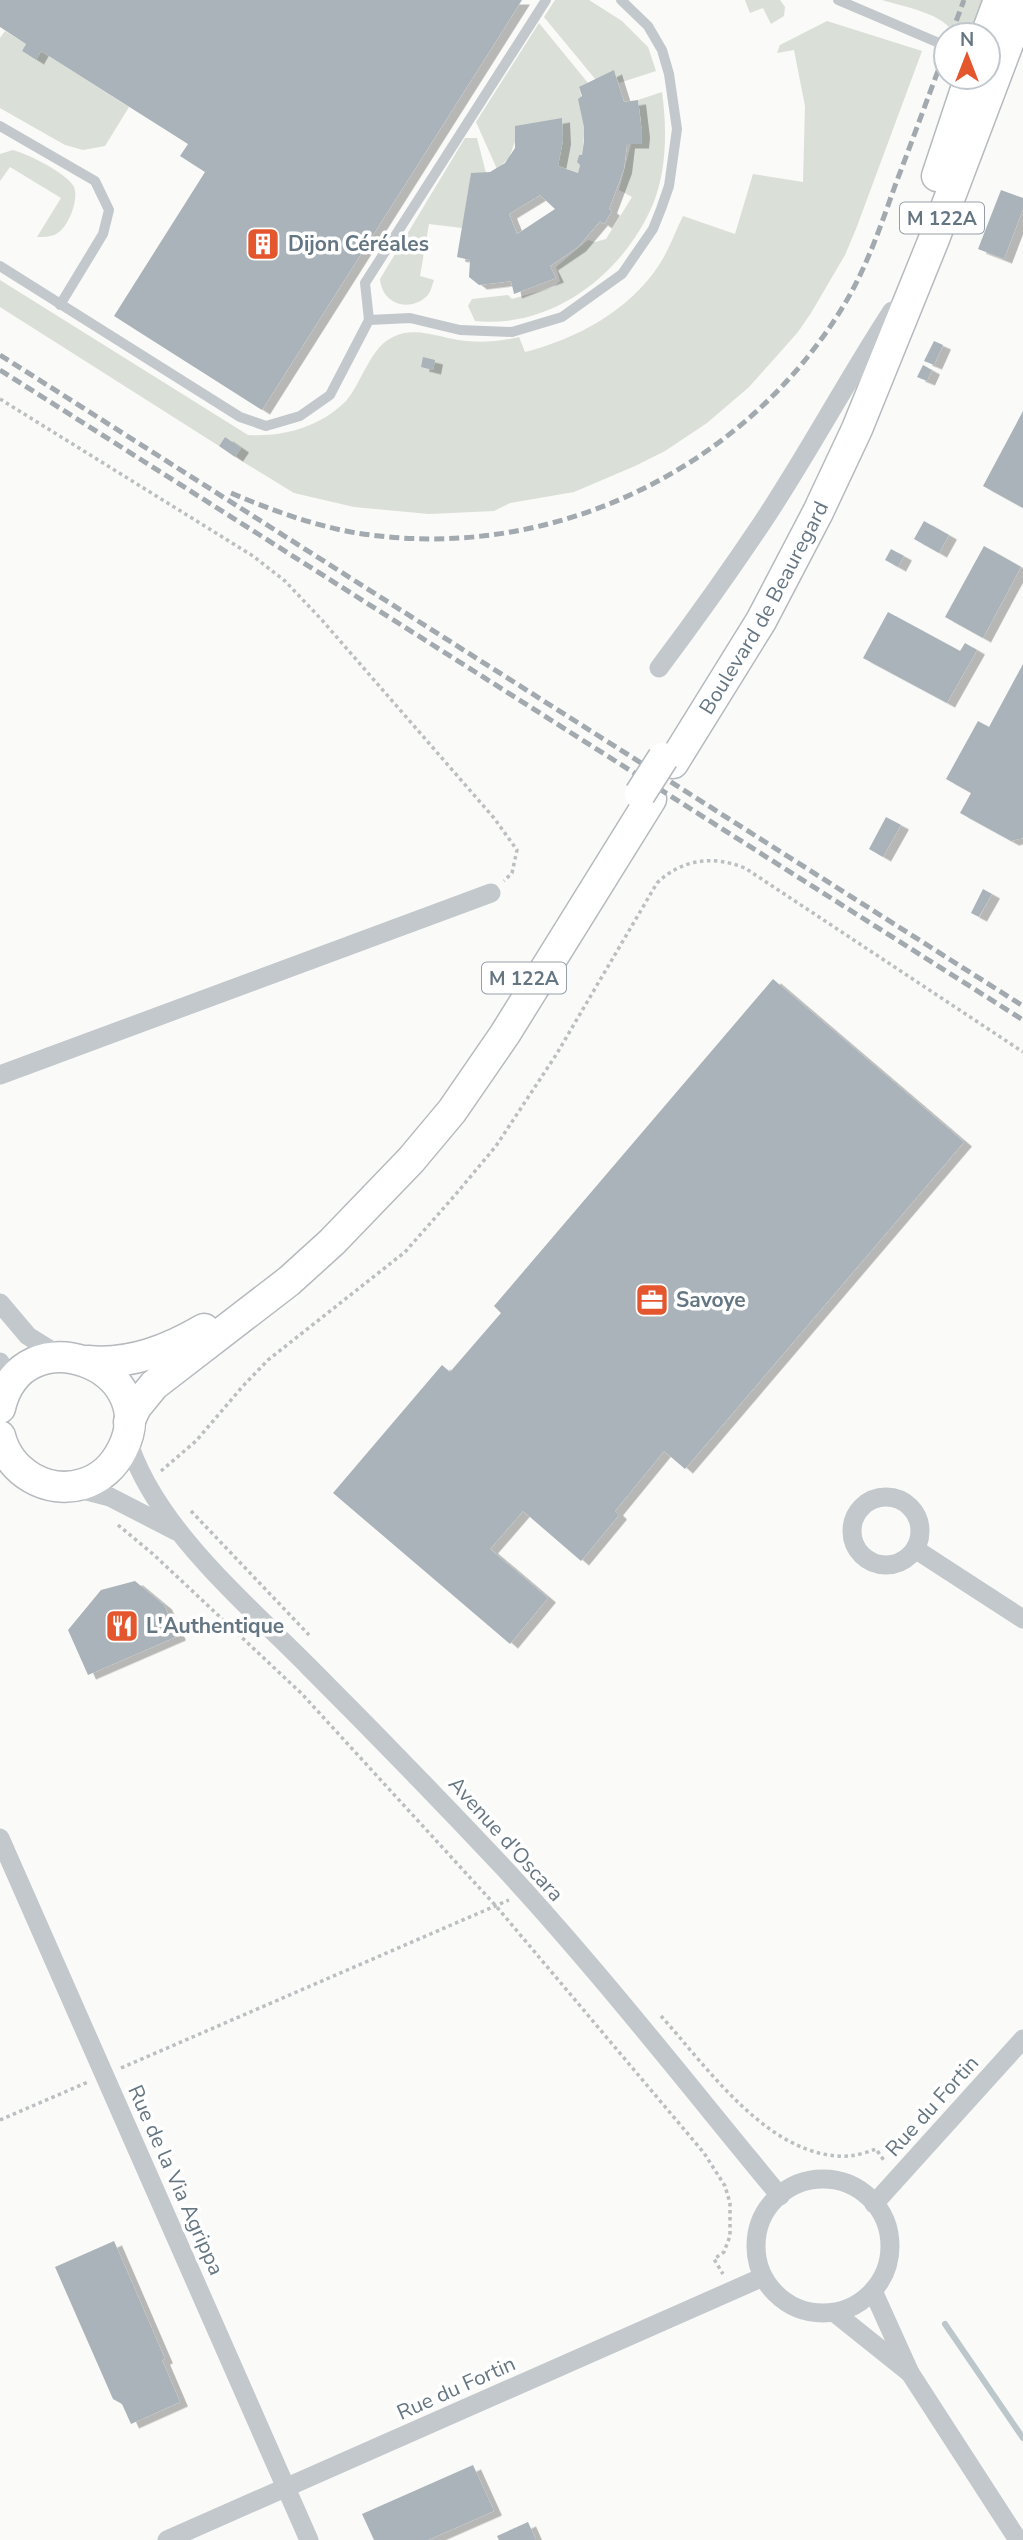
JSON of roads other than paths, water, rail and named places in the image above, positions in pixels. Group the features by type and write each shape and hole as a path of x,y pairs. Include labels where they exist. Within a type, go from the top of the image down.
{"main road":[{"path":"991,21 999,0"},
{"name":"Boulevard de Beauregard","path":"404,1158 468,1066 761,621 818,512 857,429 934,239 1023,4"},
{"name":"Boulevard de Beauregard","path":"668,760 751,615 805,511 860,393 892,311 965,91"},
{"name":"M 122A","path":"75,1359 104,1363 137,1359 177,1344 203,1329 250,1295 311,1244 404,1158"},
{"name":"M 122A","path":"128,1429 136,1407 154,1385 298,1273 332,1242 404,1158"},
{"path":"0,1482 35,1480 54,1486 70,1486 96,1478 117,1459 128,1429 122,1393 114,1380 103,1369 75,1359 37,1362 13,1381 1,1403"},
{"path":"0,1436 13,1462 35,1480"}],"street":[{"path":"659,668 764,519 892,311"},
{"path":"0,1075 491,892"},
{"path":"0,1303 28,1336 75,1359"},
{"path":"0,1362 1,1403"},
{"name":"Avenue d'Oscara","path":"128,1429 131,1450 176,1531 433,1792 525,1893 650,2038 780,2196"},
{"name":"Avenue d'Oscara","path":"70,1486 99,1493 176,1531"},
{"path":"915,1549 1023,1619"},
{"name":"Rue de la Via Agrippa","path":"0,1838 309,2540"},
{"name":"Rue du Fortin","path":"874,2204 1023,2039"},
{"path":"831,2180 851,2185 868,2196 874,2204 881,2211 888,2230 890,2252 885,2273 873,2291 856,2305 835,2312 813,2313 792,2306 775,2293 763,2277 757,2254 757,2234 764,2215 780,2196 792,2187 811,2181 831,2180"},
{"name":"Rue du Fortin","path":"167,2540 763,2277"},
{"path":"873,2291 910,2373 1018,2540"},
{"path":"835,2312 910,2373"}],"lane":[{"path":"0,266 240,417 266,426 300,416 330,394 369,320 365,284 546,0"},
{"path":"369,320 410,318 460,330 512,332 562,317 622,274 653,229 665,198 677,129 669,74 662,50 648,26 621,0"},
{"path":"838,0 932,40"},
{"path":"0,126 95,181 109,210 103,234 60,305"}],"waterway":[{"path":"945,2324 1023,2438"}],"railway":[{"path":"956,21 964,0"},
{"path":"231,493 290,516 351,532 424,539 496,534 566,519 632,494 695,459 752,416 802,364 844,305 873,246 932,88"},
{"path":"0,355 1023,1006"},
{"path":"0,370 1023,1020"}],"place":[{"name":"Dijon Céréales","path":"263,244"},
{"name":"Savoye","path":"652,1300"},
{"name":"L'Authentique","path":"122,1626"}]}
